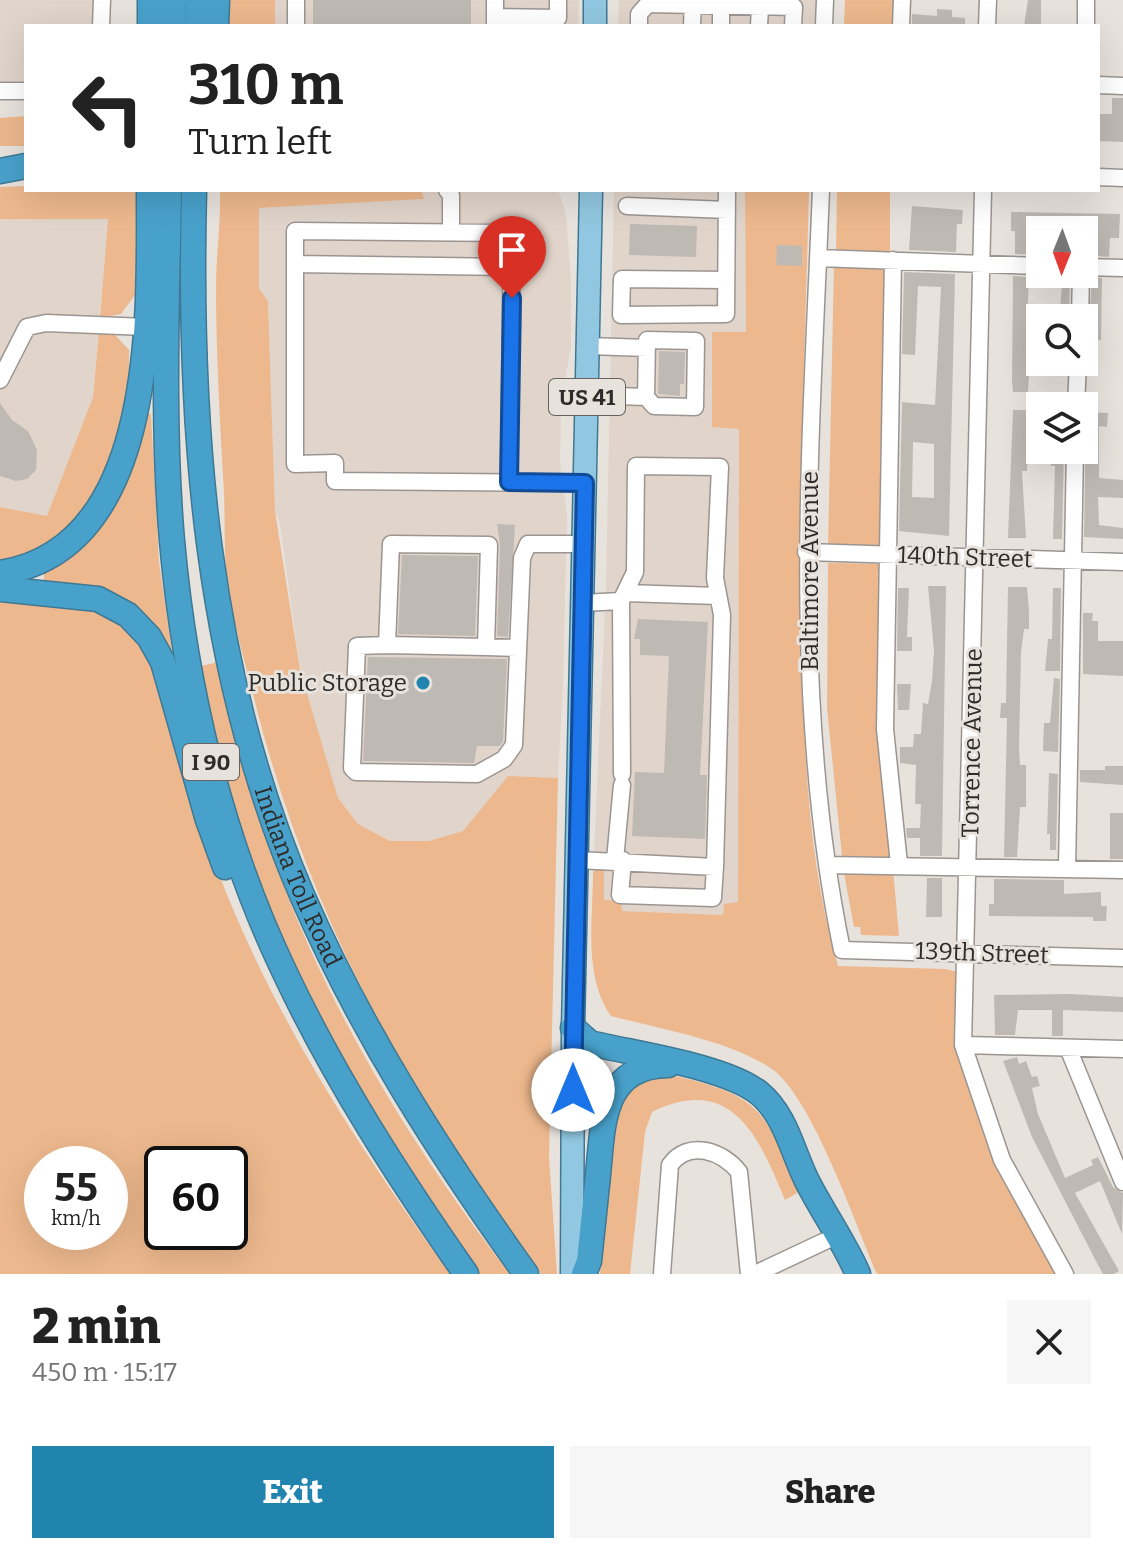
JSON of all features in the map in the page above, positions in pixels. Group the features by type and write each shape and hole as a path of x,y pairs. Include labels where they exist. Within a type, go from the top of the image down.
{"highway":[{"path":"150,0 150,24"},
{"path":"173,24 174,0"},
{"path":"197,24 198,0"},
{"path":"216,24 217,0"},
{"path":"0,171 24,165"},
{"path":"0,573 44,562 65,548 86,527 106,495 133,421 142,380 149,192"},
{"name":"Indiana Toll Road","path":"169,192 167,464 177,585 192,680 229,829 284,972 333,1066 382,1150 466,1274"},
{"name":"Indiana Toll Road","path":"194,193 194,385 205,528 231,673 258,766 301,893 373,1041 419,1118 526,1274"},
{"path":"0,589 98,599 128,615 149,637 163,662 208,820 238,900 298,1025 333,1066"},
{"path":"573,1028 590,1026 679,1049 757,1076 773,1088 799,1129 825,1180 840,1234"},
{"path":"573,1028 590,1043 727,1077 760,1094 778,1117 809,1184 840,1234 858,1274"},
{"path":"584,1274 589,1261 607,1106 619,1085 637,1071 681,1065"}],"main road":[{"path":"595,0 595,24"},
{"path":"0,162 24,164"},
{"name":"US 41","path":"572,1274 573,1028 591,192"}],"street":[{"path":"101,24 102,0"},
{"path":"296,0 296,24"},
{"path":"495,14 558,18 558,0"},
{"path":"824,24 825,0"},
{"path":"901,24 902,0"},
{"path":"987,24 988,0"},
{"path":"1086,0 1086,24"},
{"path":"692,24 693,3"},
{"path":"639,24 639,14 648,4 693,3 794,7 793,24"},
{"path":"721,6 721,24"},
{"path":"759,24 760,7"},
{"path":"1100,85 1123,86"},
{"path":"0,91 24,91"},
{"path":"1100,177 1123,178"},
{"path":"451,232 452,192"},
{"path":"726,280 622,279 621,315 726,314 727,192"},
{"name":"Baltimore Avenue","path":"821,192 806,552 811,727 827,865 842,950"},
{"name":"Torrence Avenue","path":"983,192 963,1045 1002,1160 1065,1274"},
{"path":"627,206 727,210"},
{"path":"509,482 512,233 295,231 295,464 335,463 335,481 585,483"},
{"path":"818,258 1026,265"},
{"path":"893,260 885,729 899,864"},
{"path":"295,264 512,267"},
{"path":"1098,267 1123,268"},
{"path":"0,380 27,327 46,323 146,327"},
{"path":"647,340 696,341 695,407 654,406 646,397 647,340"},
{"path":"588,346 647,348"},
{"path":"587,395 646,397"},
{"path":"1067,868 1074,464"},
{"path":"636,466 720,467 715,578 722,615 713,898 620,895 623,597 635,572 636,466"},
{"path":"387,645 391,544 489,545 486,647"},
{"path":"518,648 357,646 351,762 356,772 477,774 491,770 514,745 518,648 520,576 528,544 583,544"},
{"name":"140th Street","path":"806,552 1123,562"},
{"path":"582,603 623,597 718,596"},
{"path":"577,860 715,867"},
{"path":"827,865 1123,870"},
{"name":"139th Street","path":"842,950 1123,958"},
{"path":"963,1045 1123,1049"},
{"path":"1068,1048 1123,1182"},
{"path":"662,1274 670,1165 675,1158 691,1151 716,1153 739,1172 749,1274"},
{"path":"766,1272 840,1234"}],"shaded area":[{"path":"0,0 96,0 96,24 24,24 24,81 0,82"},
{"path":"229,0 275,0 275,24 228,24"},
{"path":"275,0 579,0 578,24 275,24"},
{"path":"619,0 819,0 819,24 618,24"},
{"path":"845,0 897,0 896,24 844,24"},
{"path":"24,116 24,146 0,146 0,118"},
{"path":"24,186 24,192 143,192 135,295 121,314 100,318 108,219 0,219 0,187"},
{"path":"220,192 422,192 424,199 259,208 259,288 268,301 275,511 300,670 338,798 358,824 390,841 429,841 463,831 508,776 558,778 549,1157 557,1274 541,1274 492,1206 405,1069 367,999 333,926 302,852 275,775 238,638 227,582 216,312"},
{"path":"421,192 558,192 566,214 571,280 571,347 561,401 560,463 567,515 563,684 558,778 508,777 463,831 429,841 390,841 358,824 338,798 300,670 280,524 275,511 268,301 259,288 259,208 423,199"},
{"path":"614,192 745,192 746,333 712,332 712,427 739,429 738,903 724,915 622,911 604,900 597,864 593,873 606,586"},
{"path":"745,192 809,192 802,420 804,728 814,848 828,927 838,966 946,969 957,972 957,1052 1056,1274 877,1274 817,1134 787,1084 772,1069 736,1050 694,1036 611,1016 596,983 591,928 593,873 597,864 604,864 604,900 621,901 622,911 723,915 724,904 738,902 739,429 712,427 712,332 746,332"},
{"path":"837,192 890,192 890,255 836,253"},
{"path":"0,219 108,219 93,397 47,516 0,507"},
{"path":"834,264 888,264 883,550 828,548"},
{"path":"99,331 115,335 129,350 125,404 111,458 85,508 67,529 41,549 0,562 0,507 47,516 93,397"},
{"path":"143,414 151,414 159,562 174,665 102,590 44,581 44,572 66,559 98,525 119,483"},
{"path":"828,563 883,564 892,858 842,856 827,708"},
{"path":"0,599 70,605 103,614 118,622 141,646 157,675 220,876 281,1010 361,1145 450,1274 0,1274"},
{"path":"219,662 261,821 282,882 335,1001 434,1170 510,1274 479,1274 375,1112 296,967 252,865 222,767 201,666"},
{"path":"843,868 893,869 899,936 861,935 860,927 854,927"},
{"path":"667,1074 722,1089 754,1109 776,1140 799,1192 785,1200 753,1134 739,1118 722,1106 703,1100 680,1102 652,1112 645,1132 630,1274 600,1274 615,1114 624,1097 635,1086 649,1078"}],"building":[{"path":"313,0 471,0 471,24 313,24"},
{"path":"1028,0 1041,0 1041,24 1024,24"},
{"path":"937,9 952,10 952,17 965,18 965,24 912,24 912,14 937,16"},
{"path":"1112,98 1123,98 1123,142 1100,141 1100,114 1112,114"},
{"path":"912,206 963,210 962,224 957,224 956,252 909,250"},
{"path":"1011,212 1120,214 1119,238 1110,238 1109,257 1098,256 1098,216 1026,216 1026,254 1015,254 1015,231 1011,231"},
{"path":"630,224 697,226 696,257 629,255"},
{"path":"777,245 802,246 802,266 776,265"},
{"path":"904,272 955,274 949,536 899,531 902,402 935,405 941,287 918,286 915,355 902,354","holes":["913,442 934,444 934,498 912,497"]},
{"path":"1013,276 1026,277 1028,392 1013,392"},
{"path":"1098,278 1102,278 1101,340 1098,340 1098,304 1090,304 1091,288 1098,288"},
{"path":"1062,288 1070,288 1069,304 1060,304"},
{"path":"659,351 685,352 684,384 680,384 680,396 658,394"},
{"path":"0,403 12,420 28,431 37,450 36,470 27,479 16,481 0,476"},
{"path":"1013,410 1026,410 1027,471 1022,471 1026,538 1008,538"},
{"path":"1098,413 1108,413 1107,427 1099,426 1099,478 1123,480 1123,498 1098,497 1099,525 1123,528 1123,539 1084,537 1085,464 1098,464"},
{"path":"1064,464 1062,539 1053,539 1055,466 1051,466"},
{"path":"497,524 515,525 508,637 497,636 500,545"},
{"path":"402,555 478,556 475,636 398,634"},
{"path":"928,586 946,586 942,856 920,856 920,838 907,838 906,828 920,828 921,804 915,804 916,765 900,763 900,747 913,747 914,734 921,734 923,703 928,704 932,681 934,651"},
{"path":"1008,587 1027,587 1029,612 1029,629 1024,629 1021,652 1019,747 1020,765 1026,765 1026,807 1020,807 1017,857 1004,857 1007,718 1000,718 1001,703 1006,703"},
{"path":"898,588 909,588 907,637 912,637 912,651 897,651"},
{"path":"1053,588 1061,588 1060,671 1045,671 1048,639 1052,639"},
{"path":"1083,613 1093,613 1092,621 1098,621 1098,641 1123,641 1123,676 1083,674"},
{"path":"638,619 708,622 700,775 707,775 705,839 632,836 635,772 664,773 669,656 640,655 640,639 634,639"},
{"path":"368,657 507,659 503,741 500,746 477,746 474,763 363,761"},
{"path":"1054,678 1060,679 1058,752 1043,751 1044,723 1050,723"},
{"path":"897,684 911,684 909,710 898,710"},
{"path":"1105,766 1123,766 1123,785 1080,782 1080,770 1105,770"},
{"path":"1049,773 1058,774 1056,850 1050,850 1050,834 1047,834"},
{"path":"1110,813 1123,813 1123,859 1110,859"},
{"path":"927,878 942,878 942,917 926,917"},
{"path":"994,879 1064,880 1064,894 1101,892 1101,906 1107,906 1106,921 1093,921 1093,917 989,916 989,904 994,904"},
{"path":"994,995 1123,997 1123,1012 1063,1010 1063,1036 1052,1036 1052,1010 1018,1010 1015,1035 995,1035"},
{"path":"1017,1057 1019,1064 1026,1061 1032,1077 1037,1076 1040,1086 1032,1088 1038,1114 1065,1178 1093,1165 1091,1160 1098,1157 1113,1187 1123,1193 1122,1234 1100,1181 1075,1193 1119,1271 1114,1274 1103,1274 1032,1137 1003,1061"}],"place":[{"name":"Public Storage","path":"423,683"}],"route":[{"path":"512,298 509,482 585,483 573,1090"}]}
